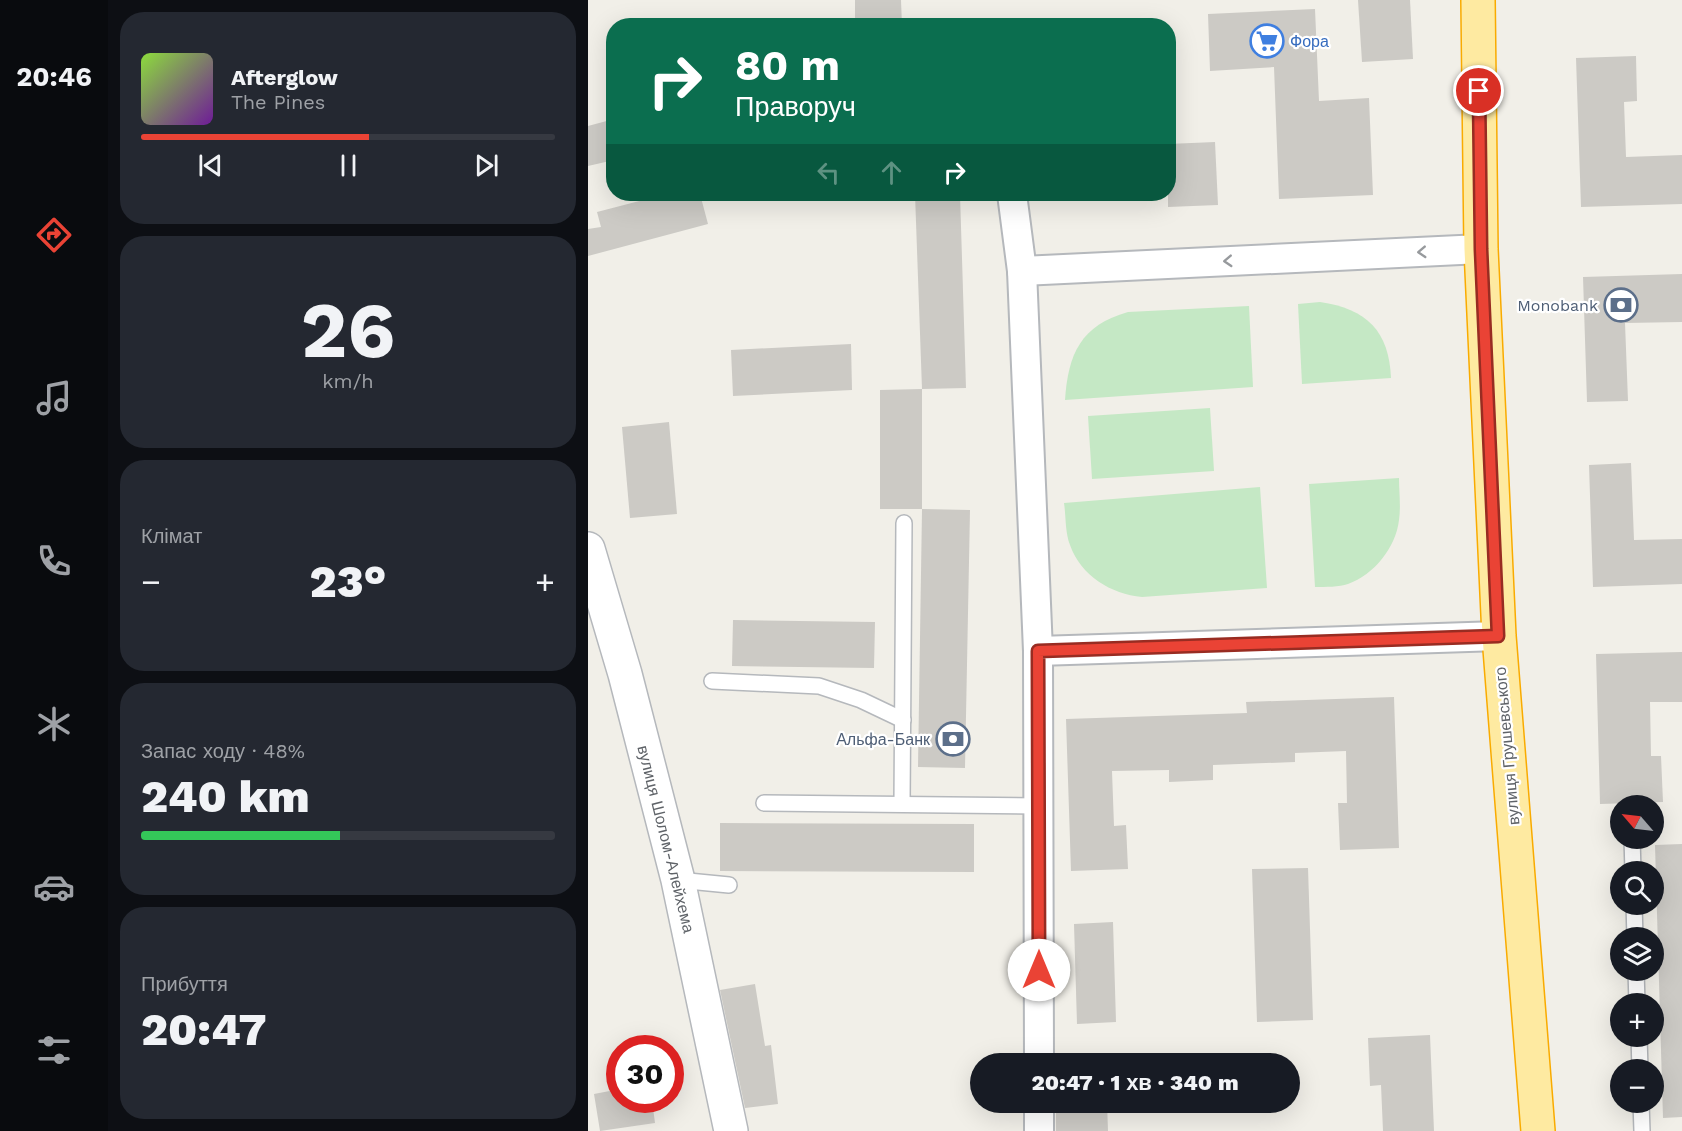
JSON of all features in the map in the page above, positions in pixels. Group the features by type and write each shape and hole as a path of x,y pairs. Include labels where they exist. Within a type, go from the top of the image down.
{"highway":[{"name":"вулиця Грушевського","path":"1478,0 1481,249 1498,636 1538,1131"}],"street":[{"path":"1013,201 1023,271 1038,651 1039,1053"},
{"path":"1023,271 1481,249"},
{"name":"вулиця Шолом-Алейхема","path":"588,549 595,602 625,674 678,880 731,1131"},
{"path":"1038,651 1498,636"},
{"path":"1039,1113 1040,1131"}],"lane":[{"path":"902,804 904,523"},
{"path":"712,681 819,686 861,700 903,720"},
{"path":"764,803 1038,806"},
{"path":"678,880 729,885"},
{"path":"1641,1113 1642,1131"}],"green space":[{"path":"1320,302 1351,310 1372,325 1386,347 1391,378 1302,384 1298,304"},
{"path":"1249,306 1253,387 1065,400 1070,369 1080,344 1088,333 1112,318 1128,312"},
{"path":"1210,408 1214,471 1092,479 1088,416"},
{"path":"1399,478 1400,509 1397,530 1382,559 1358,580 1337,586 1315,587 1309,484"},
{"path":"1260,487 1267,588 1142,597 1130,595 1098,582 1082,566 1068,540 1064,503"}],"building":[{"path":"855,0 901,0 902,18 855,18"},
{"path":"1358,0 1410,0 1413,59 1362,62"},
{"path":"1315,9 1319,101 1369,98 1373,195 1279,199 1274,67 1210,71 1208,14"},
{"path":"1636,56 1637,101 1624,102 1626,157 1682,155 1682,204 1581,207 1576,58"},
{"path":"606,121 606,162 588,166 588,126"},
{"path":"1215,142 1218,205 1168,207 1168,201 1176,201 1176,144"},
{"path":"639,201 702,201 708,224 588,256 588,229 601,227 597,212"},
{"path":"915,201 960,201 966,388 922,389"},
{"path":"1682,274 1682,322 1625,323 1628,401 1587,402 1583,277"},
{"path":"851,344 852,390 733,396 731,350"},
{"path":"922,389 922,509 880,509 880,390"},
{"path":"669,422 677,514 630,518 622,427"},
{"path":"1631,463 1634,540 1682,539 1682,584 1593,587 1589,465"},
{"path":"922,509 970,510 965,768 918,767"},
{"path":"733,620 875,622 874,668 732,666"},
{"path":"1682,652 1682,702 1650,702 1651,756 1661,756 1663,795 1610,795 1610,804 1600,804 1596,654"},
{"path":"1394,697 1399,848 1340,850 1338,803 1347,803 1346,751 1295,753 1295,762 1213,765 1213,780 1169,782 1169,770 1112,771 1114,826 1126,825 1128,869 1071,871 1066,719 1247,713 1246,702"},
{"path":"720,823 974,824 974,872 720,871"},
{"path":"1682,844 1682,1117 1663,1118 1664,1059 1661,1059 1661,1047 1664,1047 1664,993 1659,993 1659,981 1664,981 1664,927 1657,927 1657,915 1664,915 1664,861 1655,861 1655,849 1664,849 1664,845"},
{"path":"1308,868 1313,1020 1257,1022 1252,869"},
{"path":"1113,922 1116,1022 1077,1024 1074,924"},
{"path":"755,984 765,1046 771,1045 778,1104 745,1108 720,990"},
{"path":"1430,1035 1434,1131 1383,1131 1381,1085 1370,1086 1368,1038"},
{"path":"606,1092 606,1113 654,1113 655,1123 600,1131 594,1094"},
{"path":"1056,1113 1107,1113 1108,1131 1056,1131"}],"place":[{"name":"Фора","path":"1267,41"},
{"name":"Monobank","path":"1621,305"},
{"name":"Альфа-Банк","path":"953,739"}],"route":[{"path":"1039,970 1038,651 1498,636 1481,249 1479,91"}]}
